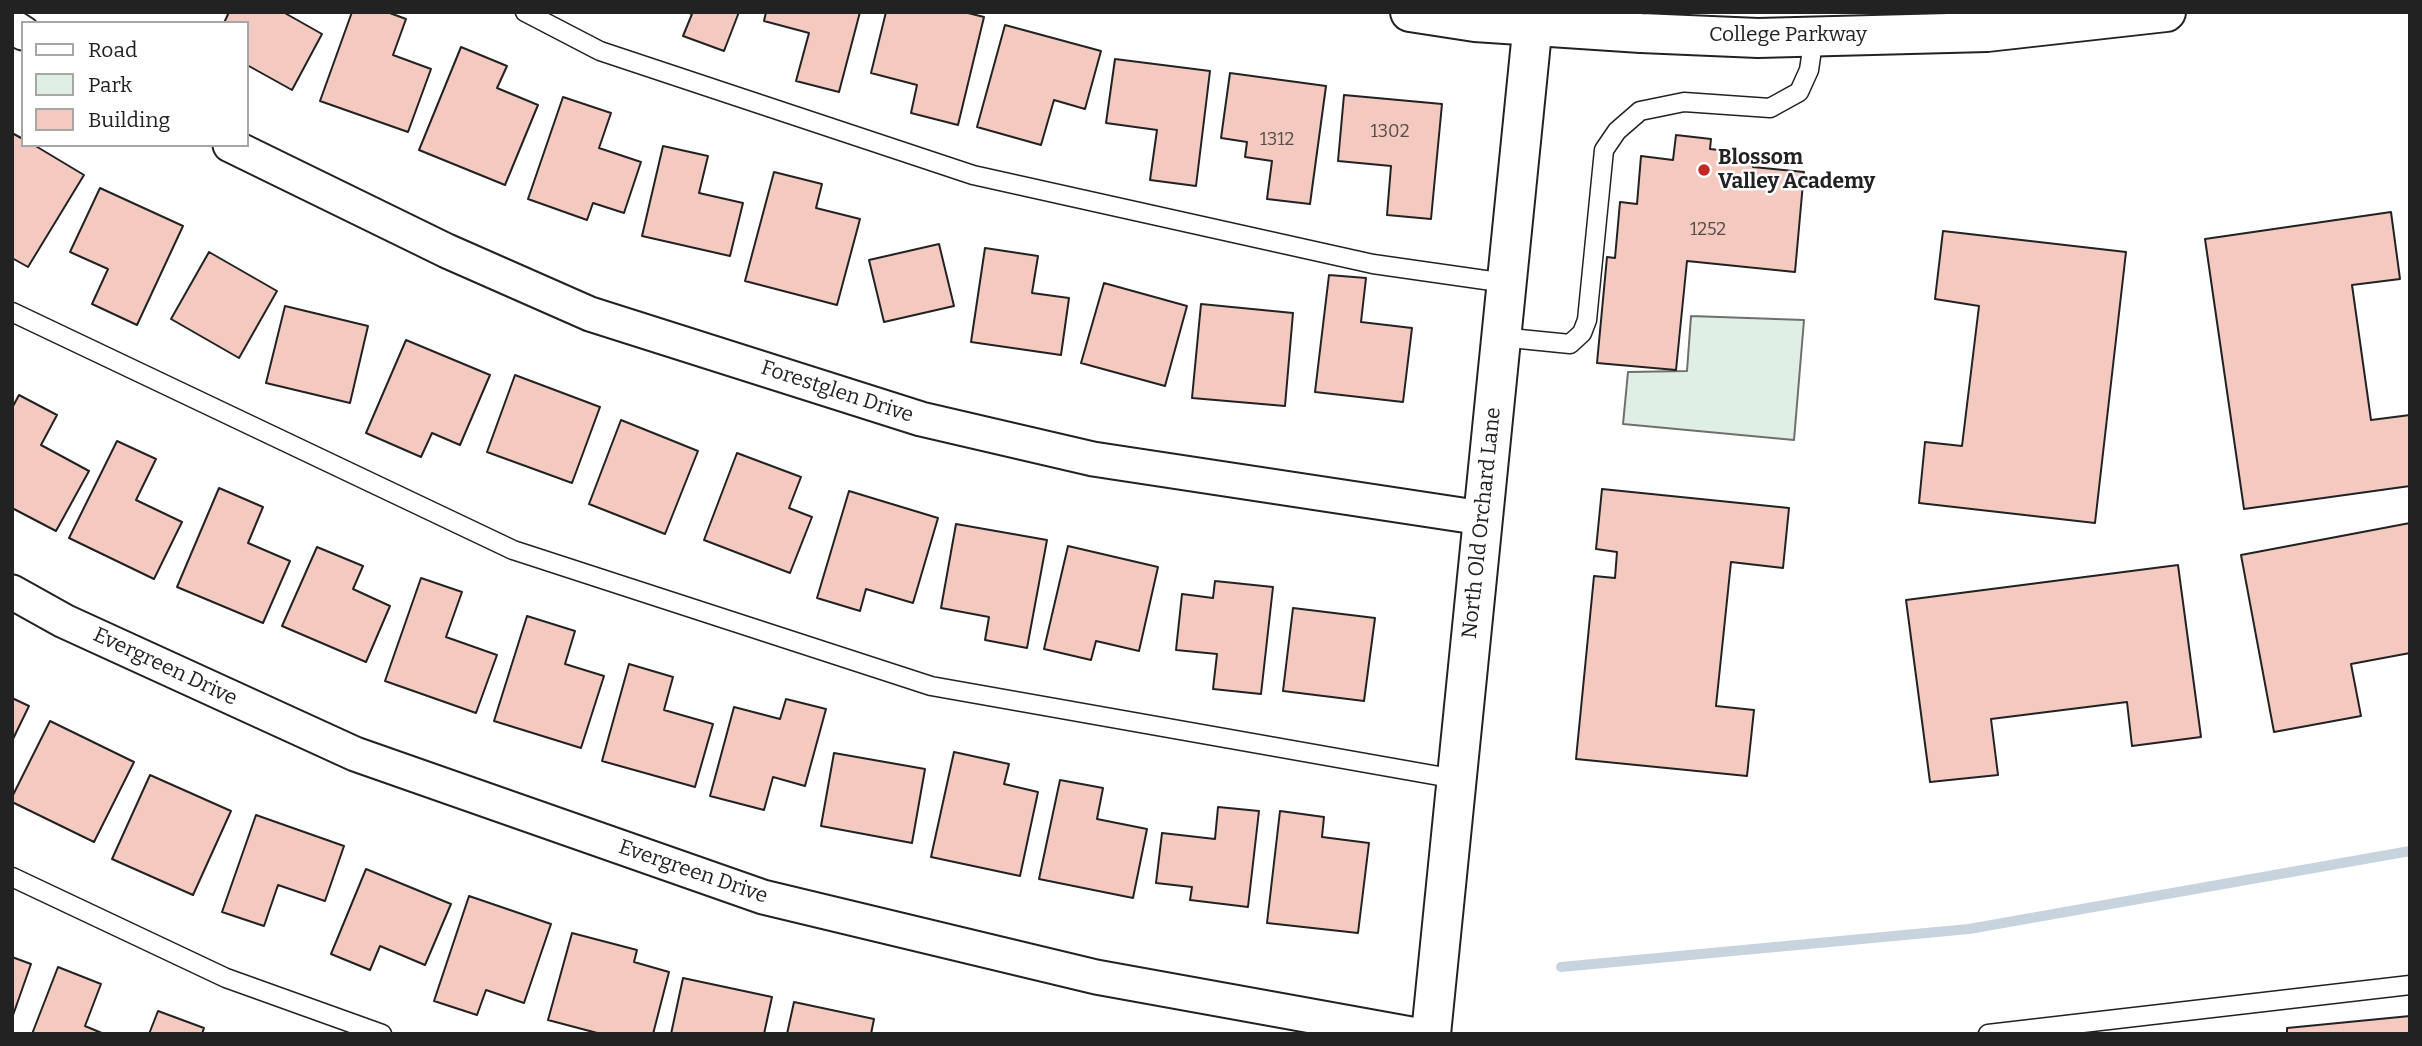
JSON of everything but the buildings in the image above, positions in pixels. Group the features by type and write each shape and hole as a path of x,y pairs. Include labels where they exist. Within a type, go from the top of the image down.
{"street":[{"name":"College Parkway","path":"1409,12 1472,21 1534,19 1641,33 1745,37 1987,32 2166,12"},
{"name":"North Old Orchard Lane","path":"1431,1034 1534,19"},
{"name":"Forestglen Drive","path":"234,147 447,251 590,314 922,419 1093,459 1482,518"},
{"name":"Evergreen Drive","path":"12,592 64,621 355,754 763,897 1096,976 1411,1034"}],"lane":[{"path":"525,12 600,51 973,175 1373,264 1506,283"},
{"path":"1500,337 1570,344 1582,333 1587,320 1591,289 1604,150 1617,131 1640,111 1684,102 1770,108 1799,92 1809,71 1814,36"},
{"path":"12,312 513,550 931,686 1456,779"},
{"path":"12,877 226,978 382,1034"},
{"path":"1988,1034 2410,985"}],"green space":[{"path":"1691,316 1804,320 1794,440 1623,424 1628,372 1687,371"}],"waterway":[{"path":"1561,967 1969,929 2410,851"}],"place":[{"name":"Blossom Valley Academy","path":"1704,170"}]}
